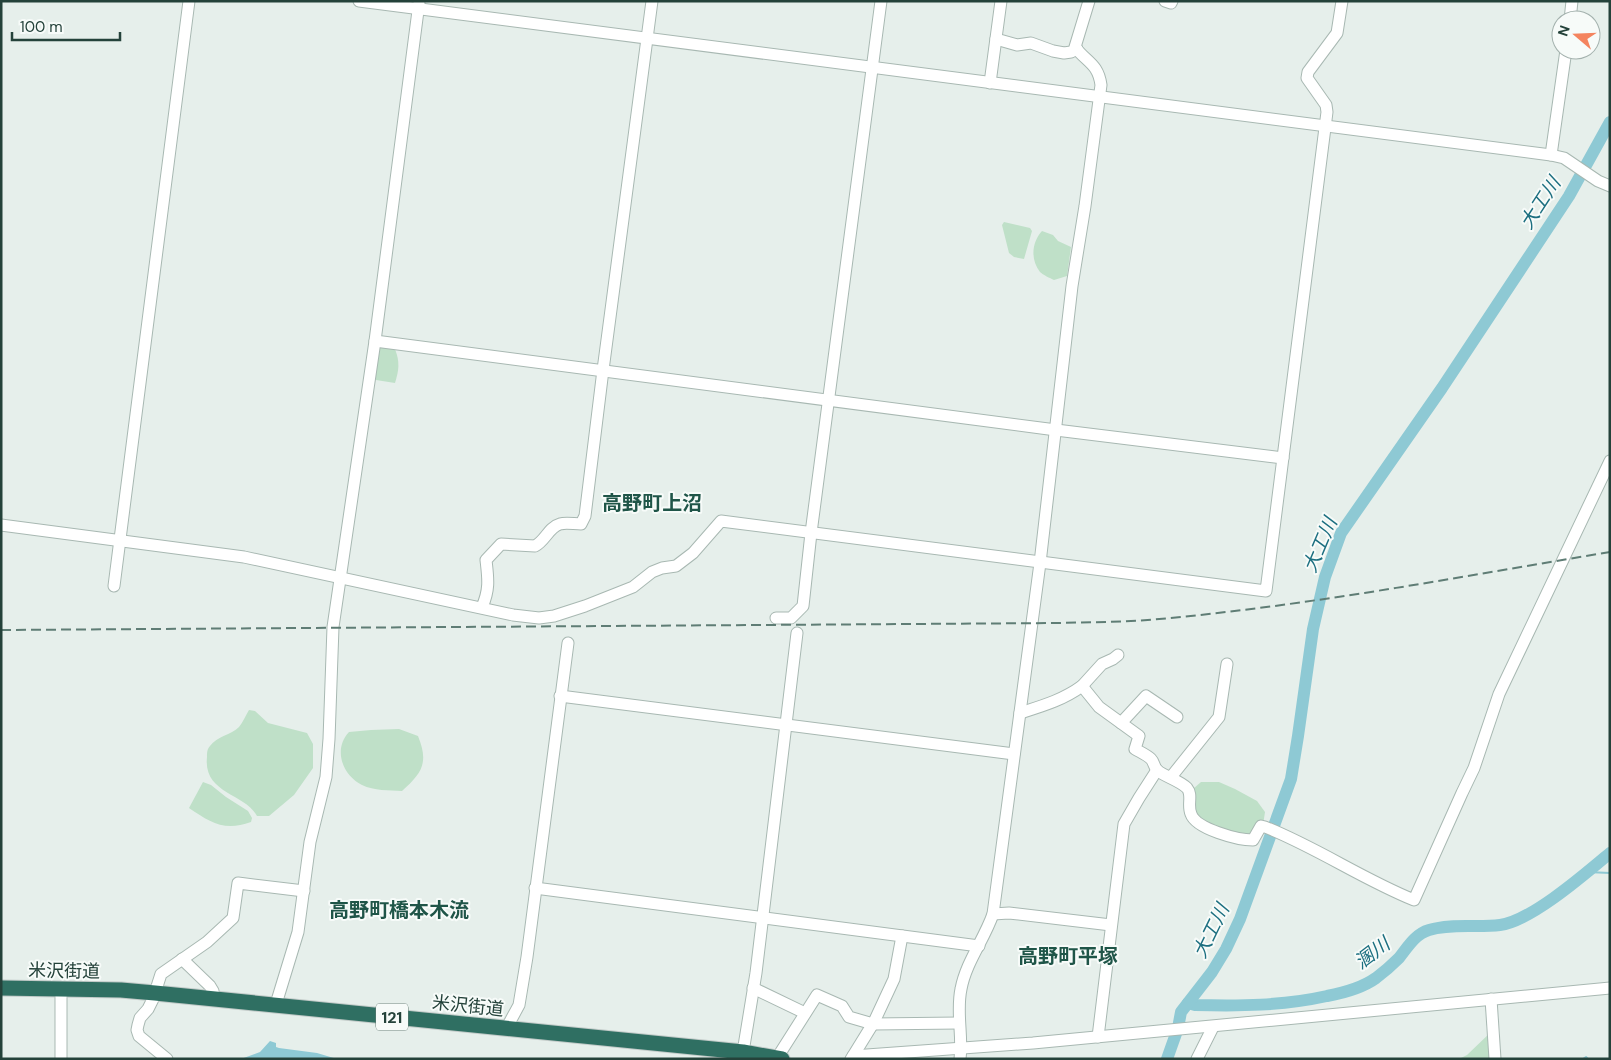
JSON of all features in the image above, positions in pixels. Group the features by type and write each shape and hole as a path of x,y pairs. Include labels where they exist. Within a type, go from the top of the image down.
{"highway":[{"name":"米沢街道","path":"1,988 121,990 214,998 743,1052 782,1059"}],"street":[{"path":"114,586 188,1"},
{"path":"359,1 419,5 872,68 1551,155 1564,158 1610,186"},
{"path":"482,607 486,599 489,581 486,560 501,544 534,546 539,544 554,526 562,523 581,524 585,516 602,370 652,1"},
{"path":"776,618 791,618 803,606 881,1"},
{"path":"990,82 1001,1"},
{"path":"961,1054 959,1001 964,975 988,930 993,914 1040,563 1072,286 1101,85 1097,71 1075,47 1088,1"},
{"path":"1165,1 1171,3 1172,1"},
{"path":"1,525 244,557 340,576 513,615 539,618 554,616 585,606 633,587 652,572 676,566 693,553 721,521 1266,592 1326,105 1307,78 1308,72 1337,33 1342,1"},
{"path":"276,1004 298,932 310,842 326,776 333,627 375,341 419,5"},
{"path":"996,39 1017,45 1032,43 1064,53 1077,49"},
{"path":"1551,155 1565,60"},
{"path":"375,341 1284,458"},
{"path":"1082,686 1099,707 1139,736 1135,749 1152,760 1157,770 1188,789 1190,813 1202,825 1231,837 1244,840 1253,840 1261,826 1265,827 1285,835 1367,879 1414,900 1474,768 1500,694 1610,461"},
{"path":"743,1052 753,988 797,633"},
{"path":"506,1029 519,1005 568,643"},
{"path":"1020,713 1056,702 1070,695 1082,686 1102,664 1118,655"},
{"path":"1170,777 1219,717 1226,664"},
{"path":"560,696 1014,754"},
{"path":"1121,723 1146,696 1177,717"},
{"path":"1098,1037 1124,824 1138,798 1157,770"},
{"path":"167,1059 139,1036 137,1030 140,1018 148,1009 155,993 161,974 207,942 233,918 238,882 304,891"},
{"path":"535,888 978,946"},
{"path":"993,914 1010,913 1111,925"},
{"path":"852,1058 873,1024 894,979 902,936"},
{"path":"182,959 210,986 214,998"},
{"path":"753,988 805,1013"},
{"path":"852,1058 961,1054 1098,1037 1610,988"},
{"path":"61,990 61,1059"},
{"path":"777,1058 817,995 842,1006 849,1017 873,1024 959,1023"},
{"path":"1490,999 1495,1059"},
{"path":"1198,1059 1213,1027"}],"green space":[{"path":"1004,222 1030,228 1032,231 1024,259 1014,257 1009,253 1002,225"},
{"path":"1042,231 1053,235 1058,241 1071,247 1067,276 1054,280 1041,273 1037,267 1034,245"},
{"path":"379,346 395,349 398,366 395,383 376,380"},
{"path":"249,710 255,711 268,723 307,733 313,744 313,768 294,795 269,816 257,816 244,802 218,786 211,779 208,769 207,754 209,747 216,740 239,727"},
{"path":"399,729 418,736 421,745 423,753 422,767 414,779 402,791 371,788 355,781 345,768 341,754 341,746 349,732"},
{"path":"203,782 211,785 248,811 252,818 251,822 225,826 204,818 189,808"},
{"path":"1201,782 1219,782 1257,801 1265,812 1263,825 1247,835 1226,837 1197,821 1193,789"},
{"path":"1491,1032 1493,1059 1459,1059 1467,1055"}],"water":[{"path":"270,1041 276,1043 276,1047 279,1048 317,1053 337,1059 241,1059 260,1052"}],"waterway":[{"name":"大工川","path":"1167,1059 1178,1028 1181,1012 1212,972 1226,949 1240,919 1291,779 1313,629 1325,577 1341,533 1442,388 1569,196 1610,122"},
{"name":"溷川","path":"1188,1003 1195,1005 1277,1004 1352,990 1371,982 1399,958 1415,938 1424,932 1438,928 1491,926 1513,922 1542,906 1587,873 1610,853"},
{"path":"1587,872 1610,873"},
{"path":"1583,1059 1586,1057 1588,1059"}],"railway":[{"path":"1,630 1129,621 1281,605 1446,580 1610,552"}],"district":[{"name":"高野町上沼","path":"652,503"},
{"name":"高野町橋本木流","path":"399,910"},
{"name":"高野町平塚","path":"1068,956"}]}
